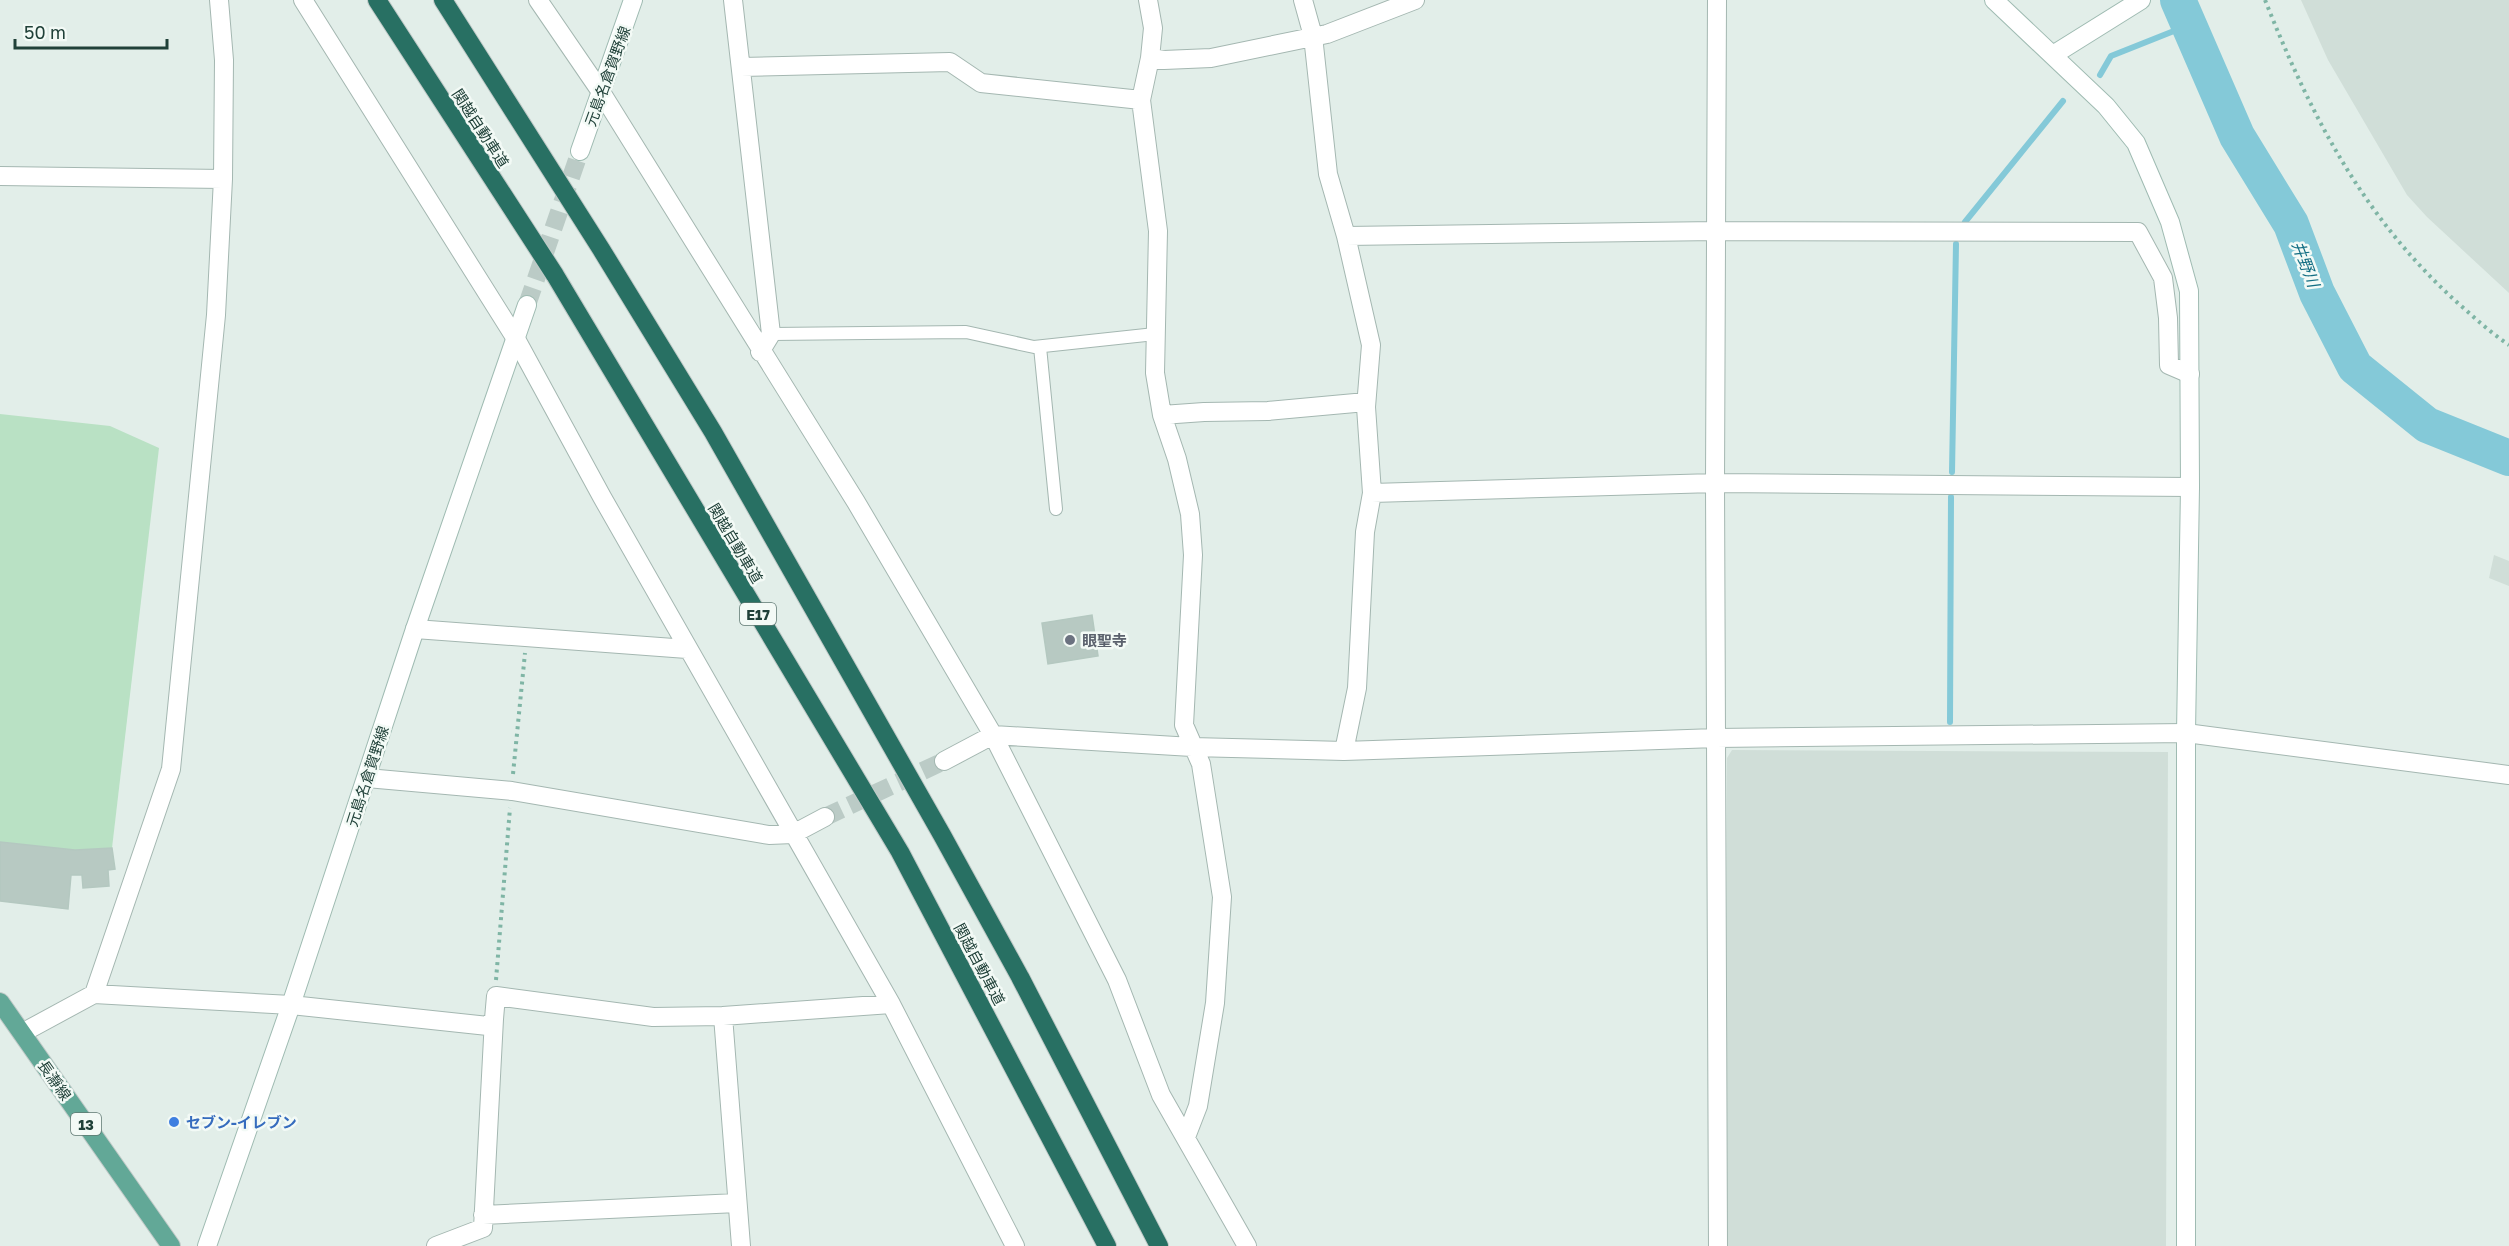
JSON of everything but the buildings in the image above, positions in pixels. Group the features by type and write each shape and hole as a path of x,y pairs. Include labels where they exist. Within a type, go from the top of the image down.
{"highway":[{"name":"関越自動車道","path":"377,0 555,275 900,852 1107,1246"},
{"name":"関越自動車道","path":"443,0 601,249 713,432 1020,977 1160,1246"}],"main road":[{"name":"長瀞線","path":"0,1002 171,1246"}],"street":[{"path":"94,994 171,769 216,315 223,179 224,60 219,0"},
{"path":"303,0 516,339 687,649 891,1004 1015,1246"},
{"path":"538,0 601,92 760,352 856,502 993,735 1117,980 1161,1095 1247,1246"},
{"name":"元島名倉賀野線","path":"580,151 633,0"},
{"path":"733,0 771,334 760,352"},
{"path":"1148,0 1153,28 1142,100 1158,231 1155,373 1162,415 1177,459 1190,514 1193,555 1184,725 1201,764 1222,897 1215,1003 1198,1106 1186,1137"},
{"path":"1303,0 1313,36 1328,174 1346,236 1371,345 1366,402 1372,494 1365,532 1357,688 1344,751"},
{"path":"1150,58 1164,60 1211,58 1327,34 1415,0"},
{"path":"1717,0 1715,483 1718,1246"},
{"path":"1994,0 2106,106 2136,143 2165,212 2188,291 2190,486 2186,733 2186,1246"},
{"path":"2053,55 2134,4"},
{"path":"741,67 950,62 981,83 1142,100"},
{"path":"0,176 223,179"},
{"path":"1346,236 1717,231 2138,232 2163,278 2168,318 2169,365 2190,374"},
{"name":"元島名倉賀野線","path":"207,1246 291,1005 415,629 527,305"},
{"path":"1162,415 1269,411 1366,402"},
{"path":"1372,494 1715,483 2190,486"},
{"path":"415,629 687,649"},
{"path":"944,761 993,735 1192,747 1344,751 1716,738 2186,733 2509,775"},
{"path":"367,778 512,791 769,835 793,834 825,817"},
{"path":"22,1034 94,994 291,1005 488,1026 494,1019"},
{"path":"483,1230 496,996 652,1017 723,1016 891,1004"},
{"path":"723,1016 741,1246"},
{"path":"436,1246 483,1230 737,1203"}],"lane":[{"path":"771,334 966,332 1034,347 1155,334"},
{"path":"1040,346 1056,509"}],"path":[{"path":"2265,0 2314,114 2351,179 2388,229 2434,282 2494,335 2509,345"},
{"path":"496,996 495,968 527,637"}],"shaded area":[{"path":"2301,0 2509,0 2509,293 2427,217 2407,195 2328,60"},
{"path":"2494,555 2509,561 2509,586 2489,578"},
{"path":"1732,750 2168,752 2166,1246 1726,1246 1727,758"}],"green space":[{"path":"0,414 110,426 159,448 112,848 75,850 0,842"}],"waterway":[{"name":"井野川","path":"2178,0 2237,136 2291,224 2317,293 2355,367 2427,425 2509,458"},
{"path":"2100,75 2111,56 2189,25"},
{"path":"1965,222 2063,101"},
{"path":"1952,472 1956,244"},
{"path":"1950,722 1951,497"}],"tunnel":[{"path":"527,305 580,151"},
{"path":"825,817 944,761"}],"place":[{"name":"眼聖寺","path":"1070,640"},
{"name":"セブン-イレブン","path":"174,1122"}]}
